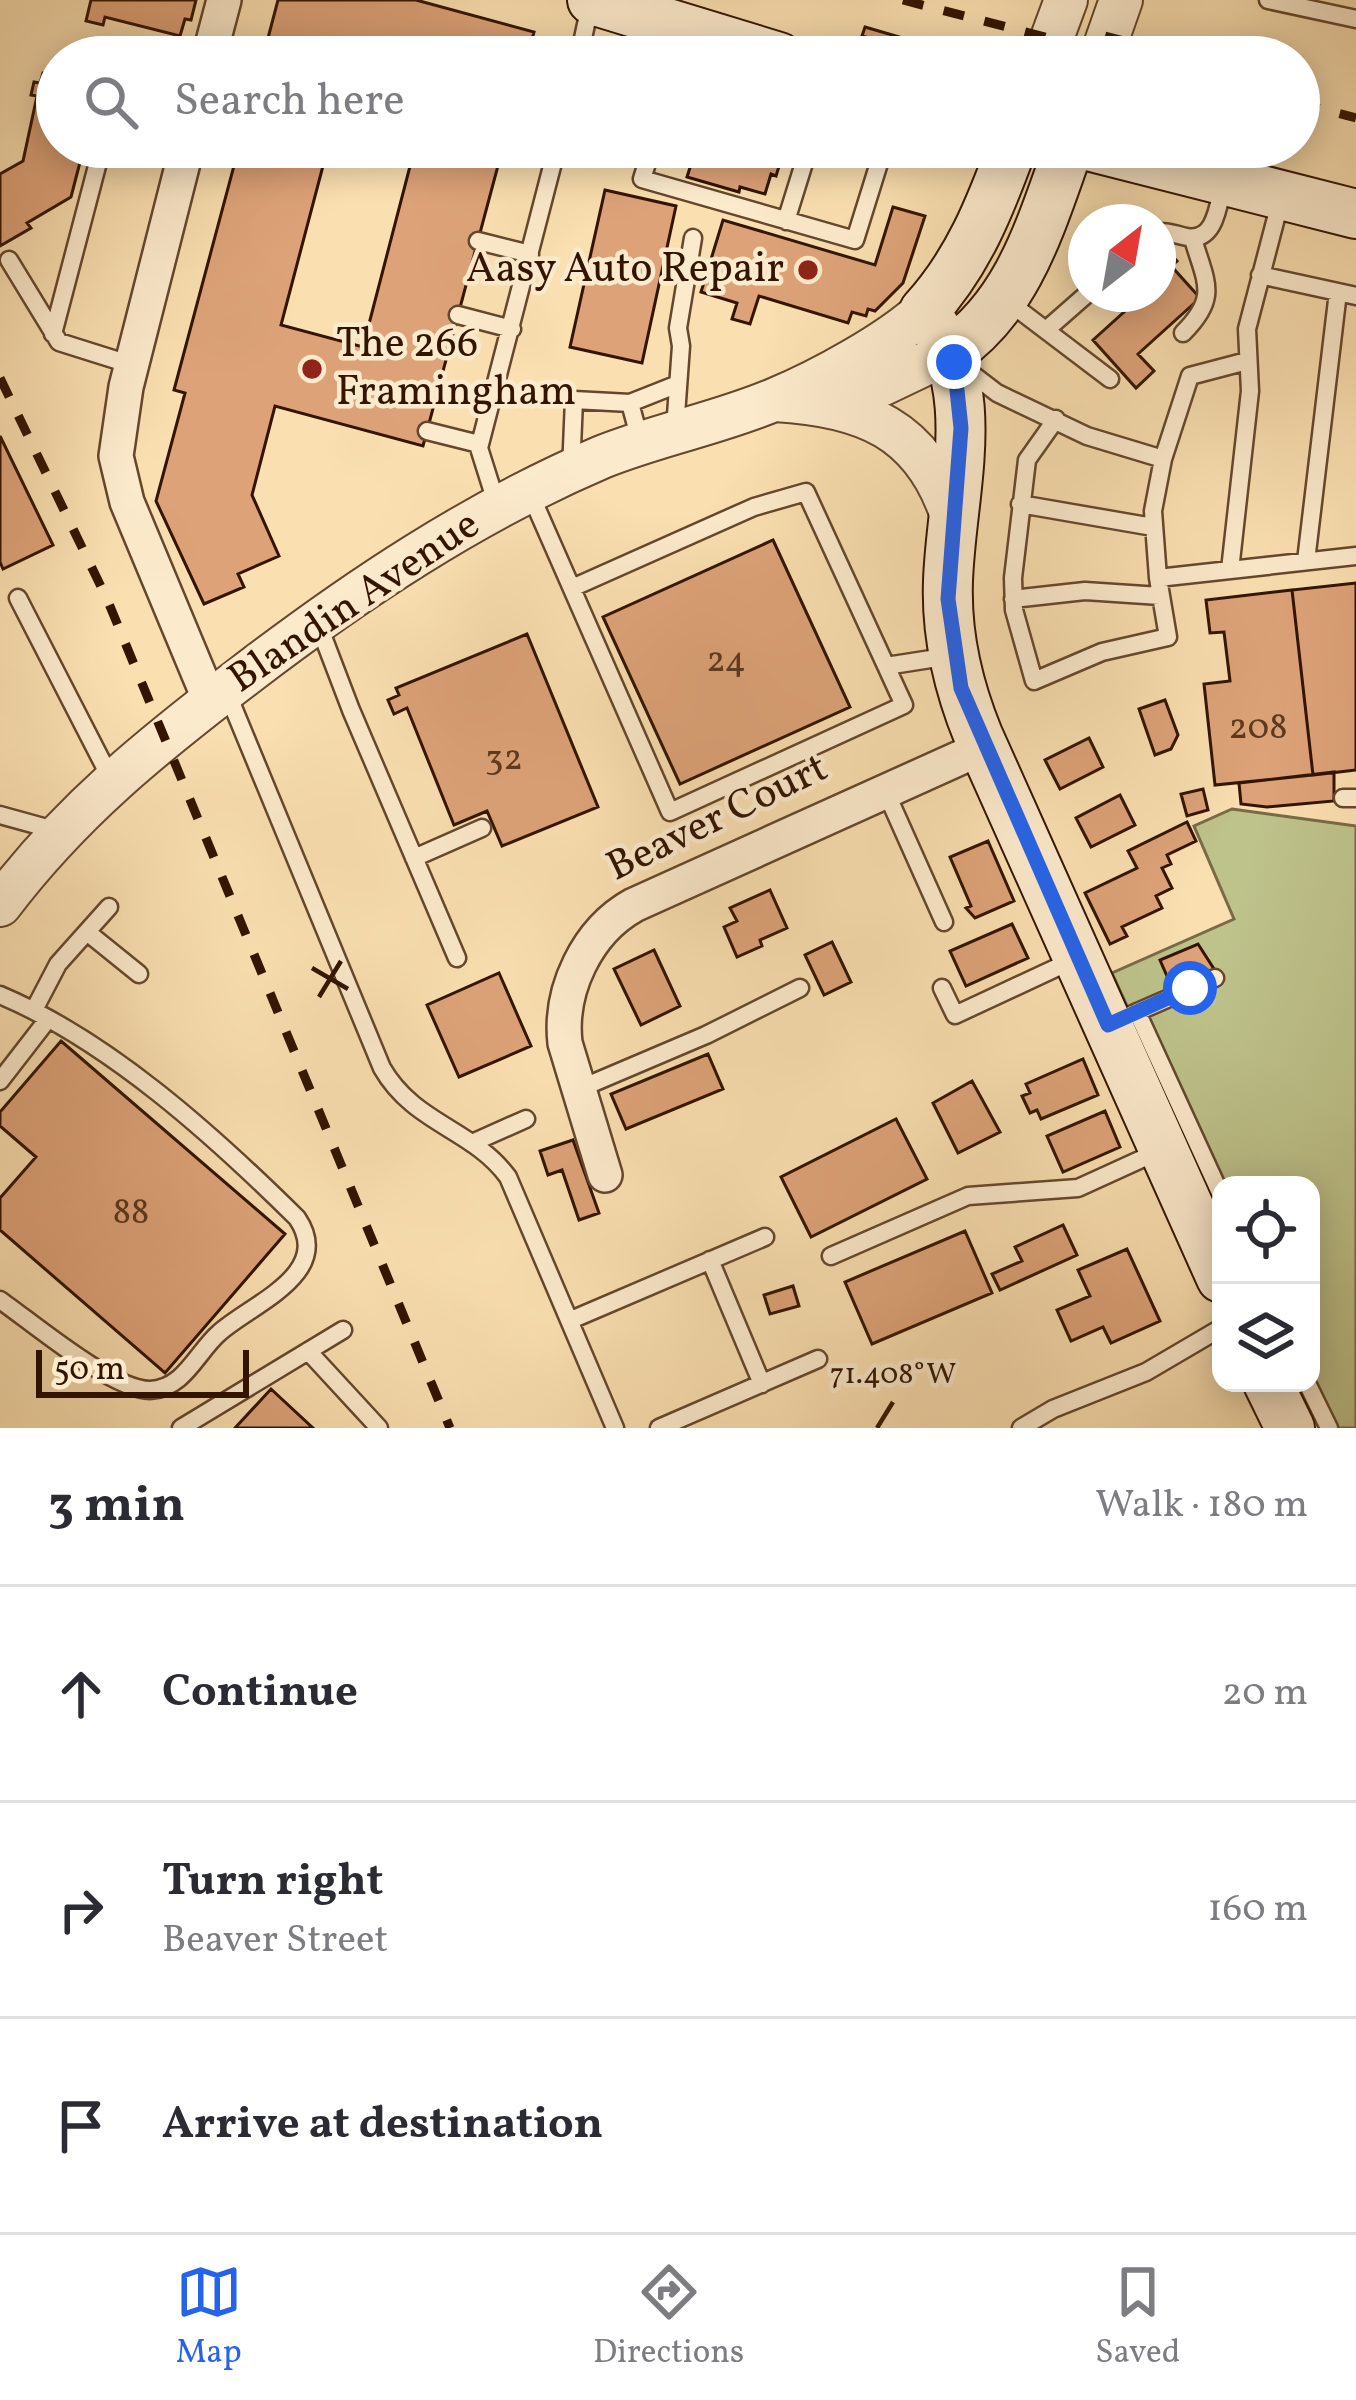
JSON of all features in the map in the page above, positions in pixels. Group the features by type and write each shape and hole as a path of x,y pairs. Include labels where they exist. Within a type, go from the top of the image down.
{"main road":[{"path":"592,0 686,36"},
{"path":"1004,168 974,243 924,311 950,352 961,410 948,599 954,656 984,748 1078,958 1123,1019 1164,1149 1212,1258"},
{"path":"950,352 981,328 1005,299 1061,168"},
{"path":"1176,168 1356,214"},
{"path":"1272,1392 1289,1428"}],"street":[{"path":"215,36 224,0"},
{"path":"1053,36 1066,0"},
{"path":"1108,36 1121,0"},
{"path":"182,168 117,431 120,478 218,695"},
{"name":"Blandin Avenue","path":"775,400 895,335 924,311"},
{"name":"Blandin Avenue","path":"0,905 58,832 111,780 317,620 406,560 648,425 883,384 950,352"},
{"path":"775,400 842,407 885,424 924,460 953,519"},
{"name":"Beaver Court","path":"605,1175 565,1043 564,1010 584,956 615,916 984,748"}],"lane":[{"path":"584,36 592,0"},
{"path":"1268,0 1356,19"},
{"path":"53,334 96,168"},
{"path":"551,168 479,444 480,461 513,499 572,588 670,812 904,705 806,492 754,507 572,588"},
{"path":"645,168 642,179 855,240 877,168"},
{"path":"786,221 802,168"},
{"path":"1176,236 1192,239 1206,233 1224,180"},
{"path":"1230,570 1250,391 1247,329 1282,195"},
{"path":"648,425 678,384 679,328 693,238"},
{"path":"1184,333 1203,312 1208,297 1192,239"},
{"path":"478,242 530,254"},
{"path":"9,260 53,334 69,348 132,365"},
{"path":"1260,275 1347,294 1306,561"},
{"path":"1005,299 1110,379"},
{"path":"1046,331 1068,311"},
{"path":"458,315 512,328"},
{"path":"950,352 997,393 1087,436 1163,459"},
{"path":"1056,419 1028,455 1020,504 1013,599 1034,681 1102,652 1168,638 1153,527 1163,459 1190,376 1247,361"},
{"path":"648,425 678,384"},
{"path":"571,472 574,400 648,425"},
{"path":"428,431 479,444"},
{"path":"1020,504 1153,527"},
{"path":"1013,599 1159,587 1230,570 1356,556"},
{"path":"18,598 111,780"},
{"path":"317,620 457,958"},
{"path":"886,665 954,656"},
{"path":"218,695 382,1068 414,1108 472,1143 501,1167 516,1190 615,1428"},
{"path":"885,790 944,922"},
{"path":"0,815 58,832"},
{"path":"414,858 482,828"},
{"path":"0,1081 41,1015 58,964 110,907"},
{"path":"87,932 139,974"},
{"path":"942,988 955,1015 1078,958"},
{"path":"1212,1180 1123,1019 1215,977"},
{"path":"579,1089 706,1035 800,988"},
{"path":"0,995 41,1015 152,1090 288,1210 302,1226 304,1256 281,1291 222,1329 177,1380 160,1389 141,1389 115,1379 0,1300"},
{"path":"472,1143 526,1119"},
{"path":"831,1256 968,1196 1078,1188 1164,1149"},
{"path":"571,1320 765,1237"},
{"path":"710,1260 762,1384"},
{"path":"181,1428 343,1330"},
{"path":"1021,1428 1053,1409 1147,1372 1212,1333"},
{"path":"308,1351 379,1428"},
{"path":"659,1428 818,1359"},
{"path":"1311,1392 1329,1428"}],"green space":[{"path":"1232,809 1356,826 1356,1428 1321,1428 1313,1392 1320,1392 1320,1176 1212,1176 1212,1192 1112,973 1234,919 1194,826"}],"building":[{"path":"91,0 196,0 180,36 105,17 103,25 86,21"},
{"path":"278,0 416,0 534,32 533,36 269,36"},
{"path":"865,27 896,36 862,36"},
{"path":"36,101 36,168 79,168 71,197 0,246 0,174 23,161"},
{"name":"The 266 Framingham","path":"233,168 322,168 281,325 363,347 410,168 497,168 423,446 275,406 252,495 279,556 238,574 244,587 204,604 156,501 185,393 174,390"},
{"path":"690,168 778,168 776,176 771,174 765,194 687,177"},
{"path":"605,190 676,206 642,363 570,347"},
{"name":"Aasy Auto Repair","path":"893,207 925,216 903,283 875,311 868,309 866,316 852,312 848,323 759,296 750,324 732,319 737,303 701,292 723,220 875,265"},
{"path":"1176,271 1200,298 1138,354 1154,371 1136,388 1093,340 1124,312 1176,312"},
{"path":"0,436 53,545 3,569 0,562"},
{"path":"773,540 850,707 680,784 603,617"},
{"path":"1356,583 1356,770 1313,775 1292,590"},
{"path":"1292,590 1313,775 1215,785 1204,684 1230,681 1224,632 1210,633 1206,600"},
{"path":"527,634 598,807 502,846 487,811 454,825 407,708 394,714 388,700 399,695 396,688"},
{"path":"1165,700 1178,735 1171,749 1155,755 1139,709"},
{"path":"1089,738 1103,767 1060,789 1045,760"},
{"path":"1334,772 1334,801 1267,807 1241,804 1239,783"},
{"path":"1203,789 1208,810 1187,816 1181,794"},
{"path":"1120,795 1135,825 1091,847 1076,818"},
{"path":"1187,822 1196,841 1167,855 1171,864 1162,868 1172,888 1156,896 1162,908 1122,927 1127,936 1110,944 1085,893 1137,868 1128,851"},
{"path":"988,841 1014,901 975,918 966,908 971,906 950,857"},
{"path":"770,890 787,928 737,957 724,927 737,921 730,908"},
{"path":"1012,924 1028,958 966,986 950,951"},
{"path":"832,942 851,982 824,995 805,955"},
{"path":"1198,944 1214,969 1170,983 1160,960"},
{"path":"654,950 680,1006 641,1025 614,969"},
{"path":"499,973 531,1046 459,1077 427,1005"},
{"path":"61,1041 285,1234 165,1373 0,1230 0,1198 36,1157 0,1126 0,1112"},
{"path":"708,1054 723,1089 626,1129 611,1094"},
{"path":"1083,1059 1098,1095 1041,1119 1037,1110 1030,1113 1022,1096 1030,1093 1026,1084"},
{"path":"972,1081 1000,1132 958,1153 933,1103"},
{"path":"1105,1111 1120,1147 1063,1172 1047,1136"},
{"path":"896,1119 927,1179 811,1237 781,1177"},
{"path":"573,1140 599,1213 579,1220 562,1170 548,1175 540,1151"},
{"path":"1063,1225 1077,1255 1000,1290 992,1274 1022,1261 1015,1247"},
{"path":"965,1231 992,1293 872,1344 845,1282"},
{"path":"1127,1249 1160,1321 1111,1343 1103,1327 1071,1341 1057,1310 1090,1296 1078,1270"},
{"path":"793,1286 799,1306 770,1314 764,1295"},
{"path":"271,1389 313,1428 235,1428"}],"railway":[{"path":"903,0 1041,36"},
{"path":"1320,109 1356,118"},
{"path":"0,378 107,599 450,1428"}],"place":[{"name":"Aasy Auto Repair","path":"808,270"},
{"name":"The 266 Framingham","path":"312,369"}],"route":[{"path":"954,362 961,428 948,599 954,656 971,718 1108,1025 1190,988"}]}
